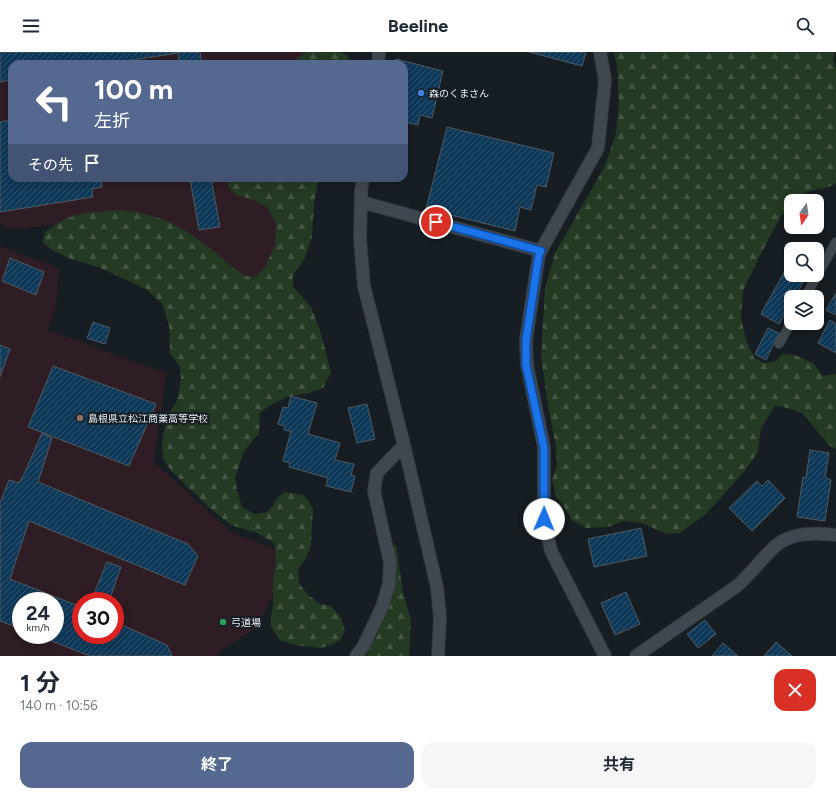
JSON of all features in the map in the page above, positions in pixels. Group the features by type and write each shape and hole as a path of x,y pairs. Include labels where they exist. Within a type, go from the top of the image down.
{"street":[{"path":"600,52 605,80 598,148 539,254 526,340 526,365 544,448 544,519 550,551 605,656"},
{"path":"362,182 360,239 364,286 404,445 437,586 440,618 438,656"},
{"path":"361,202 541,251"},
{"path":"356,656 363,647 382,607 389,584 390,562 374,491 377,473 404,445"},
{"path":"636,656 734,588 746,578 761,560 780,542 793,536 807,534 836,535"}],"lane":[{"path":"809,290 836,242"},
{"path":"779,344 787,330"}],"shaded area":[{"path":"0,52 312,52 312,60 8,60 8,182 302,182 260,298 113,220 10,229 0,224"},
{"name":"島根県立松江商業高等学校","path":"0,246 59,268 56,307 48,330 166,373 154,462 231,532 292,556 257,627 222,650 217,656 0,656"}],"green space":[{"path":"306,52 340,52 347,55 350,60 296,60"},
{"path":"614,52 834,52 833,60 836,68 836,183 826,188 802,194 784,194 784,213 759,257 743,291 741,318 746,340 754,358 764,363 774,362 783,354 795,355 813,363 823,376 836,374 836,449 830,446 802,413 784,407 775,406 761,428 758,452 743,473 706,514 680,533 667,534 642,523 624,521 608,527 586,528 572,520 556,496 552,480 557,466 556,447 548,406 541,356 545,289 555,253 605,166 616,133 619,104 617,67"},
{"path":"228,182 318,182 314,203 312,237 304,260 293,275 293,286 311,307 321,333 331,373 323,388 309,393 287,397 269,406 260,413 259,433 244,452 235,477 237,491 242,507 255,514 267,512 273,506 277,498 285,492 304,495 313,508 311,544 306,558 298,569 299,583 307,594 320,604 331,606 341,618 345,631 340,640 321,648 294,645 280,640 271,627 273,579 276,560 274,543 257,533 231,525 212,510 171,471 163,458 162,441 167,417 177,401 181,379 180,367 170,353 169,325 162,304 146,289 98,267 71,259 50,249 43,242 45,232 66,218 85,213 116,210 138,212 168,221 189,233 245,276 255,277 264,268 275,246 276,224 268,208 255,200 236,195 228,186"},
{"path":"396,545 403,592 411,621 409,656 366,656 377,635 394,592 394,563 391,548"}],"building":[{"path":"0,52 200,52 201,60 179,60 178,53 133,60 8,60 8,81 0,82"},
{"path":"529,52 586,52 582,66"},
{"name":"森のくまさん","path":"408,62 443,71 432,118 420,115 418,125 408,123"},
{"path":"8,121 8,182 101,182 102,187 92,189 93,197 0,212 0,122"},
{"path":"447,127 554,153 546,187 537,185 531,210 520,207 515,231 426,209"},
{"path":"191,182 212,182 220,227 199,230"},
{"path":"10,258 44,272 36,295 2,281"},
{"path":"784,273 784,282 803,282 799,290 784,290 784,315 779,324 761,314"},
{"path":"836,293 836,315 826,310"},
{"path":"830,320 836,324 836,353 818,343"},
{"path":"93,322 110,328 105,344 87,338"},
{"path":"768,328 779,333 766,360 755,354"},
{"path":"0,345 10,349 0,377"},
{"path":"53,366 156,404 129,466 28,427"},
{"path":"291,396 317,403 308,434 340,443 335,460 354,464 351,475 355,476 351,492 326,486 328,478 289,467 290,463 283,461 291,431 284,430 285,426 278,424 283,407 288,408"},
{"path":"367,404 375,439 357,443 348,408"},
{"path":"42,433 52,438 38,482 188,544 198,556 185,585 29,521 10,579 43,592 12,592 12,626 0,621 0,503 9,480 19,483"},
{"path":"810,450 829,453 825,477 831,480 825,521 797,517 803,477 806,478"},
{"path":"768,480 785,498 752,531 729,508 757,481 762,486"},
{"path":"641,528 647,556 594,567 588,539"},
{"path":"107,562 121,567 112,592 95,592"},
{"path":"626,592 640,624 615,635 601,603"},
{"path":"64,600 72,603 72,644 124,644 124,626 167,645 172,656 90,656 59,644 64,644"},
{"path":"705,620 716,634 698,648 687,634"},
{"path":"776,642 792,656 764,656"},
{"path":"723,643 738,656 712,656"}],"place":[{"name":"森のくまさん","path":"421,93"},
{"name":"島根県立松江商業高等学校","path":"80,418"},
{"name":"弓道場","path":"223,622"}],"route":[{"path":"436,222 541,251 539,254 526,340 526,365 536,405 544,448 544,519"}]}
